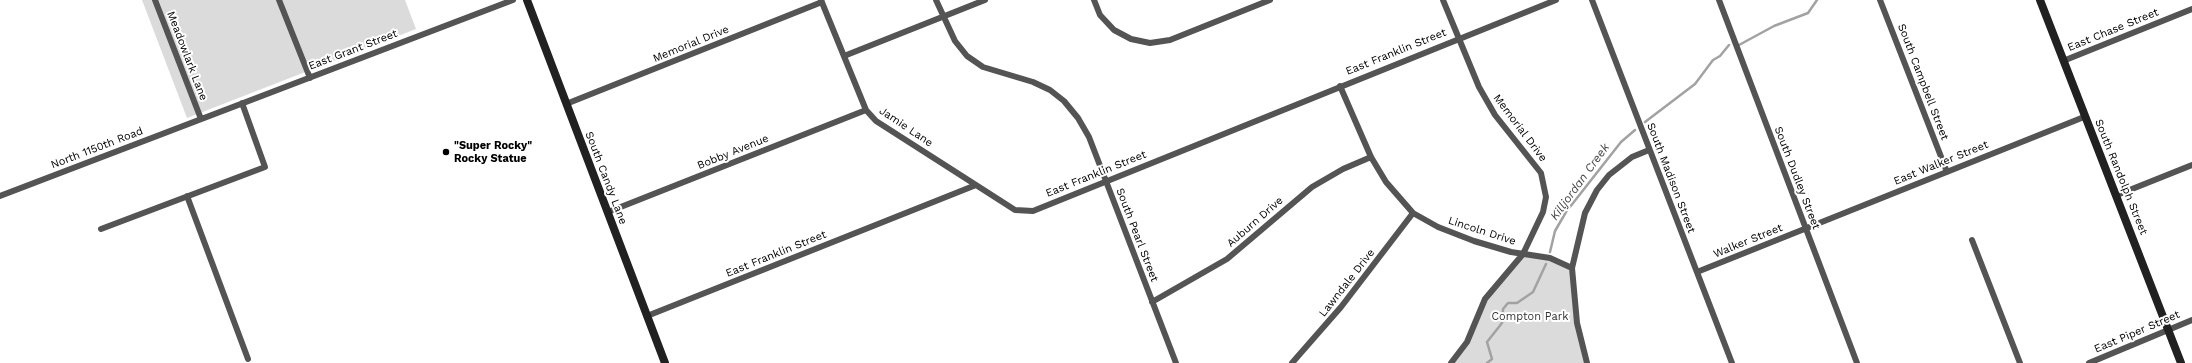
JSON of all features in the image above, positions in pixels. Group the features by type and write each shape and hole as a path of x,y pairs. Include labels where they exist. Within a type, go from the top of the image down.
{"street":[{"name":"Meadowlark Lane","path":"155,0 201,119"},
{"path":"279,0 310,78"},
{"name":"East Grant Street","path":"201,119 513,0"},
{"name":"South Candy Lane","path":"527,0 665,363"},
{"name":"South Pearl Street","path":"936,0 942,17 957,45 974,62 998,73 1033,82 1050,90 1064,101 1084,127 1176,363"},
{"path":"844,56 985,0"},
{"path":"1094,0 1100,15 1114,30 1131,39 1150,43 1170,40 1270,0"},
{"name":"Memorial Drive","path":"1443,0 1487,101 1537,166 1544,181 1545,204 1523,254 1486,299 1467,342 1451,363"},
{"name":"East Franklin Street","path":"647,316 976,185 1010,208 1024,212 1033,211 1556,0"},
{"name":"South Madison Street","path":"1592,0 1732,363"},
{"name":"South Dudley Street","path":"1719,0 1857,363"},
{"name":"South Campbell Street","path":"1880,0 1947,172"},
{"name":"South Randolph Street","path":"2040,0 2084,117 2117,195 2181,363"},
{"name":"Memorial Drive","path":"566,104 822,1"},
{"name":"Jamie Lane","path":"822,1 866,110 876,121 976,185"},
{"name":"East Chase Street","path":"2063,61 2192,9"},
{"name":"Lincoln Drive","path":"1340,86 1371,157 1386,182 1413,212 1451,233 1474,242 1523,254 1550,258 1572,268"},
{"path":"101,229 265,167 242,104"},
{"name":"Bobby Avenue","path":"608,212 866,110"},
{"name":"East Walker Street","path":"1806,229 2084,117"},
{"name":"North 1150th Road","path":"0,196 201,119"},
{"path":"1587,363 1577,323 1572,268 1585,213 1597,190 1609,175 1624,162 1649,150"},
{"name":"Auburn Drive","path":"1152,302 1227,260 1312,187 1343,169 1371,157"},
{"path":"2117,195 2192,165"},
{"path":"187,196 248,359"},
{"name":"Lawndale Drive","path":"1292,363 1341,307 1413,212"},
{"name":"Walker Street","path":"1697,272 1806,229"},
{"path":"1972,240 2020,363"},
{"name":"East Piper Street","path":"2089,363 2192,320"}],"green space":[{"path":"142,0 405,0 416,29 187,118"},
{"name":"Compton Park","path":"1523,254 1543,257 1572,268 1575,303 1587,363 1451,363 1456,358 1479,312"}],"waterway":[{"name":"Killjordan Creek","path":"1739,45 1774,26 1808,13 1817,0"},
{"name":"Killjordan Creek","path":"1645,122 1695,84 1713,60 1720,56 1729,45"},
{"name":"Killjordan Creek","path":"1550,252 1555,231 1566,212 1621,142 1635,130"},
{"name":"Killjordan Creek","path":"1487,363 1492,359 1487,342 1502,323 1503,309 1508,303 1517,303 1533,292 1546,264"}],"place":[{"name":"\"Super Rocky\" Rocky Statue","path":"446,152"}]}
